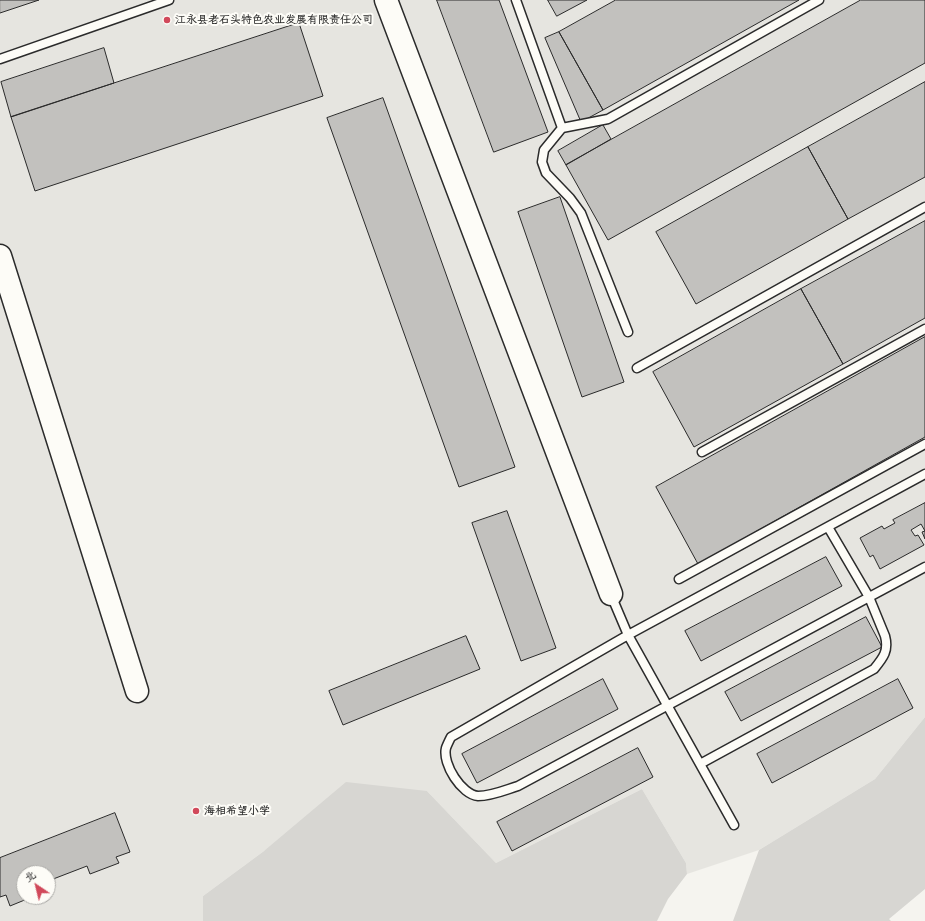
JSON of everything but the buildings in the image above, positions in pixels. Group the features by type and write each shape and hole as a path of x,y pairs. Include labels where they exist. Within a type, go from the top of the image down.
{"street":[{"path":"386,0 611,594"},
{"path":"0,256 137,691"}],"lane":[{"path":"0,58 169,0"},
{"path":"516,0 562,128"},
{"path":"628,332 581,213 570,198 546,173 542,162 544,150 562,128 608,119 819,0"},
{"path":"637,368 925,207"},
{"path":"702,452 925,329"},
{"path":"679,579 925,444"},
{"path":"925,474 628,635 451,737 445,750 449,769 461,786 477,796 490,795 518,786 925,566"},
{"path":"700,764 874,669 884,655 887,642 869,597 828,527"},
{"path":"611,594 628,635 734,824"}],"shaded area":[{"path":"0,0 925,0 925,717 875,779 759,850 687,874 686,863 642,789 496,863 427,791 264,851 203,896 203,921 0,921"},
{"path":"925,717 925,889 889,919 891,921 733,921 759,850 875,779"},
{"path":"346,782 427,791 496,863 642,789 686,863 687,874 668,899 657,921 203,921 203,896 264,851"}],"place":[{"name":"江永县老石头特色农业发展有限责任公司","path":"167,20"},
{"name":"海相希望小学","path":"196,811"}]}
